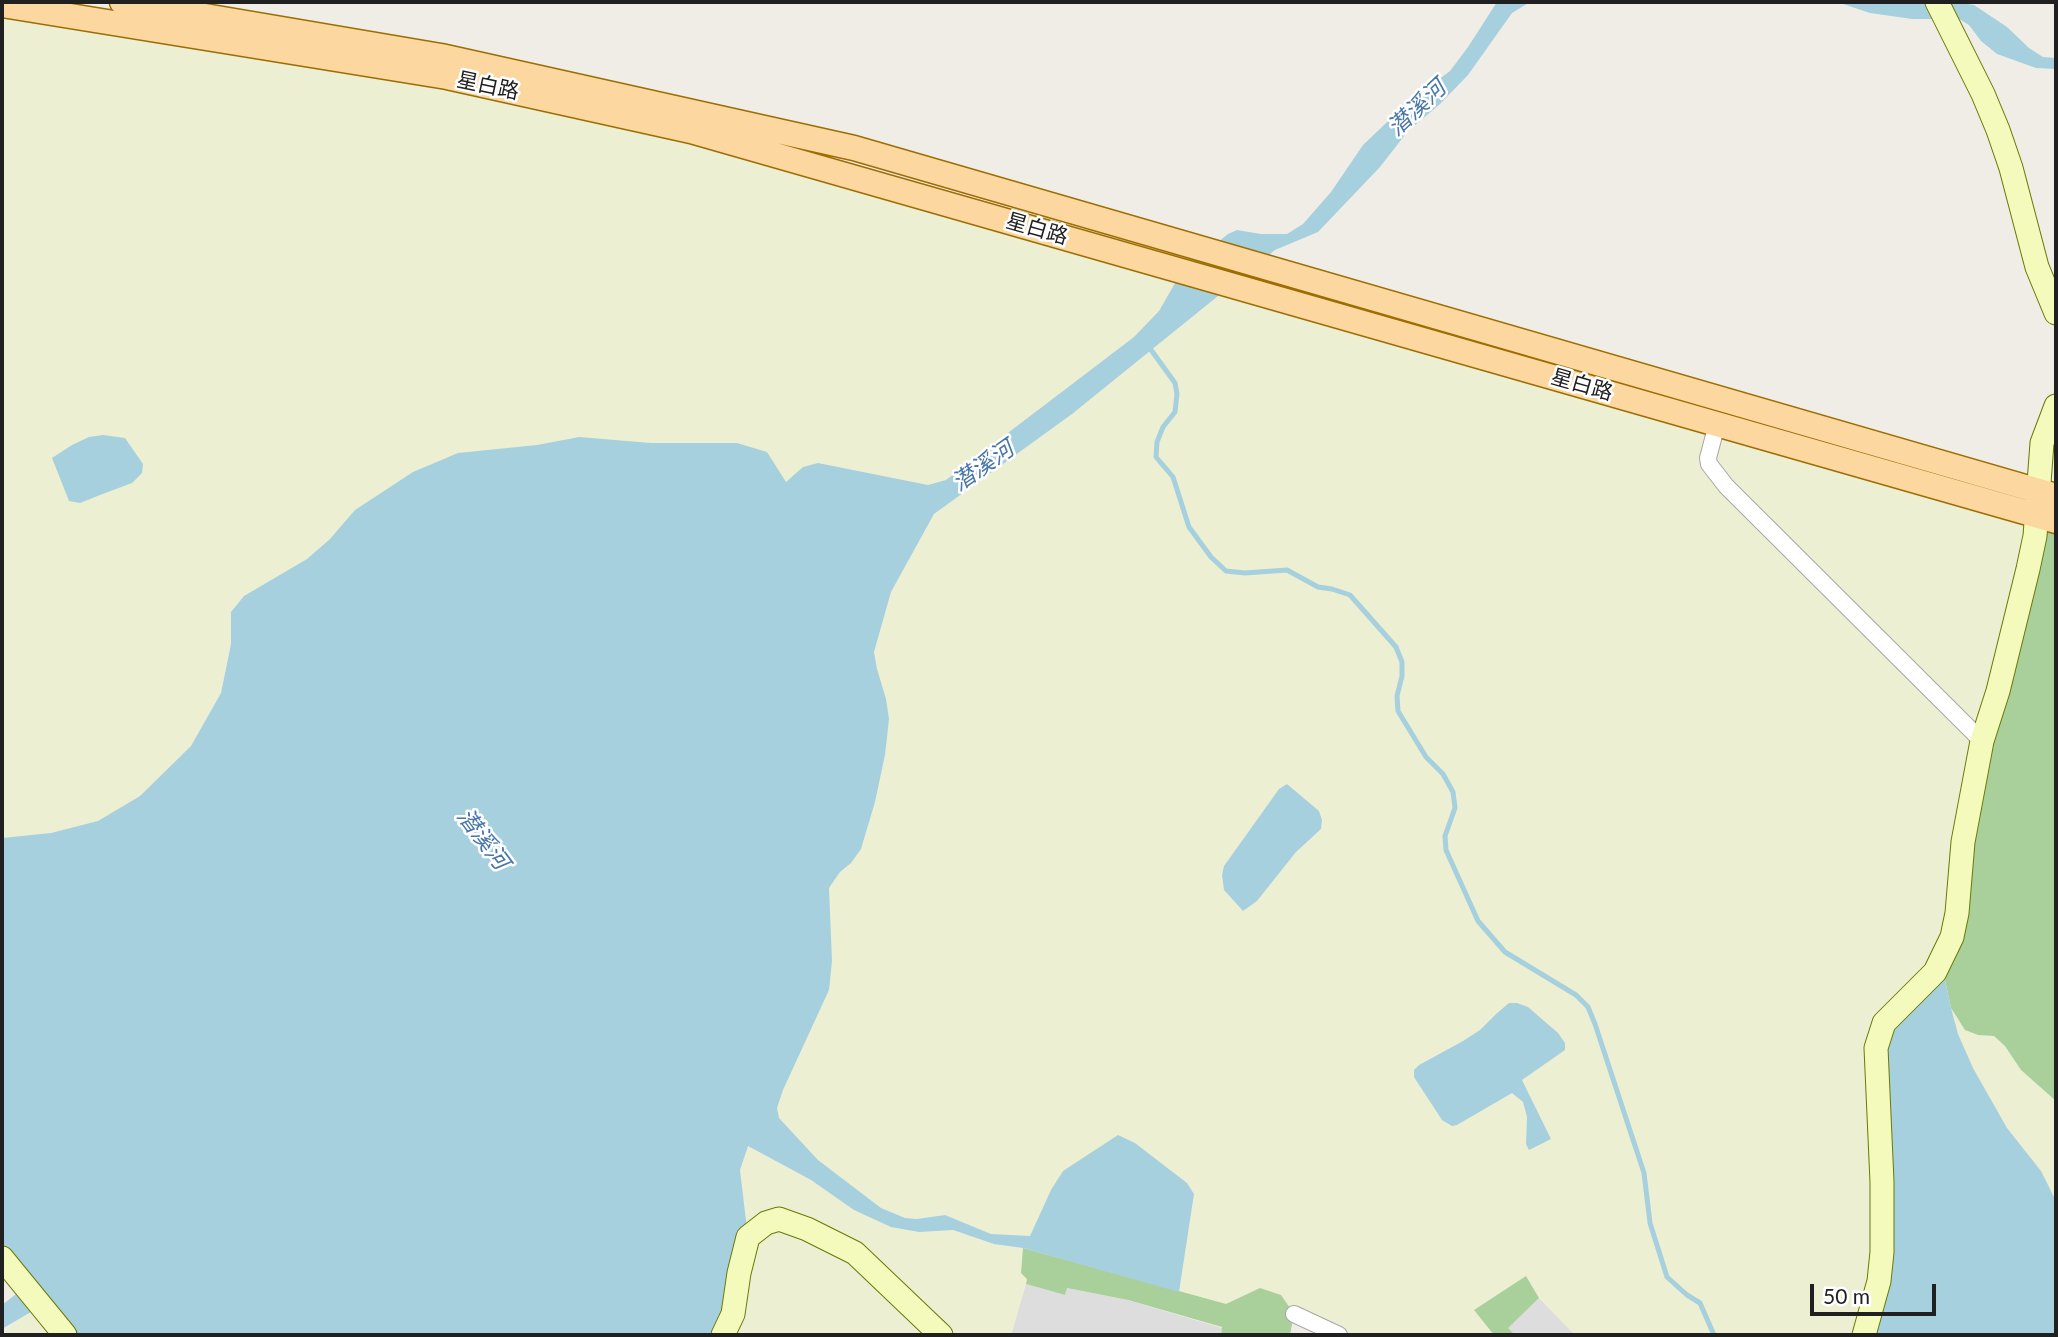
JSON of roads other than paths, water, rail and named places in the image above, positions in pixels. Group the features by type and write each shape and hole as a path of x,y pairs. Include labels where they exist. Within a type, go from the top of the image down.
{"main road":[{"name":"星白路","path":"122,2 442,56 854,148 2048,494"},
{"name":"星白路","path":"2,5 447,77 691,131 2047,519"}],"street":[{"path":"1942,12 1983,94 1997,130 2011,168 2037,267 2056,313"},
{"path":"1864,1335 1879,1281 1882,1252 1876,1048 1885,1023 1935,972 1952,937 1957,913 1963,842 1982,741 1998,691 2028,569 2047,519 2048,494 2042,443 2056,406"},
{"path":"1717,424 1708,458 1709,464 1726,486 1982,741"},
{"path":"723,1335 733,1314 748,1237 766,1223 779,1219 807,1229 855,1253 941,1335"},
{"path":"2,1258 65,1335"},
{"path":"1294,1314 1339,1335"}],"water":[{"name":"潜溪河","path":"1497,2 1530,2 1512,13 1468,75 1408,131 1380,167 1318,232 1275,250 1072,414 934,514 891,592 874,652 889,719 885,755 861,849 829,888 832,961 829,990 783,1090 777,1108 779,1118 818,1160 881,1208 905,1218 945,1215 991,1234 1030,1236 1063,1171 1118,1135 1135,1143 1187,1183 1194,1194 1179,1292 1023,1248 994,1244 953,1230 919,1232 891,1227 854,1210 811,1180 748,1146 740,1170 748,1237 723,1335 65,1335 41,1306 2,1329 2,1305 25,1287 2,1258 2,838 51,833 98,821 140,796 191,746 221,693 231,644 231,612 244,596 307,559 330,539 355,510 413,472 458,453 537,445 579,437 651,443 737,443 767,452 786,482 803,467 818,463 928,485 946,480 1134,337 1159,311 1182,271 1228,234 1237,230 1287,234 1303,224 1331,192 1363,145 1406,104 1450,71"},
{"path":"1837,2 1956,2 1974,5 2007,27 2029,48 2043,57 2056,58 2056,69 2036,68 1997,54 1981,41 1969,25 1959,19 1912,19 1870,13"},
{"path":"103,435 125,438 143,464 142,473 132,483 80,503 69,501 52,458 89,437"},
{"path":"1287,784 1319,811 1321,829 1296,852 1257,901 1243,911 1224,890 1224,866 1279,789"},
{"path":"1946,966 1945,980 1951,1008 1958,1034 1973,1068 2007,1128 2041,1171 2056,1201 2056,1335 1864,1335 1869,1320 1876,1048"},
{"path":"1509,1003 1528,1007 1558,1033 1565,1043 1565,1050 1522,1080 1551,1139 1529,1150 1526,1144 1527,1117 1523,1102 1512,1093 1452,1126 1442,1120 1414,1077 1414,1070 1419,1065 1480,1030"}],"waterway":[{"path":"1149,347 1175,383 1177,394 1175,412 1163,427 1157,442 1156,457 1173,477 1189,527 1211,557 1226,571 1245,573 1287,570 1318,587 1350,595 1396,647 1402,662 1397,696 1398,711 1426,757 1443,774 1453,792 1455,808 1445,836 1446,850 1478,921 1505,952 1576,995 1588,1007 1644,1173 1650,1223 1667,1277 1700,1303 1714,1335"}]}
